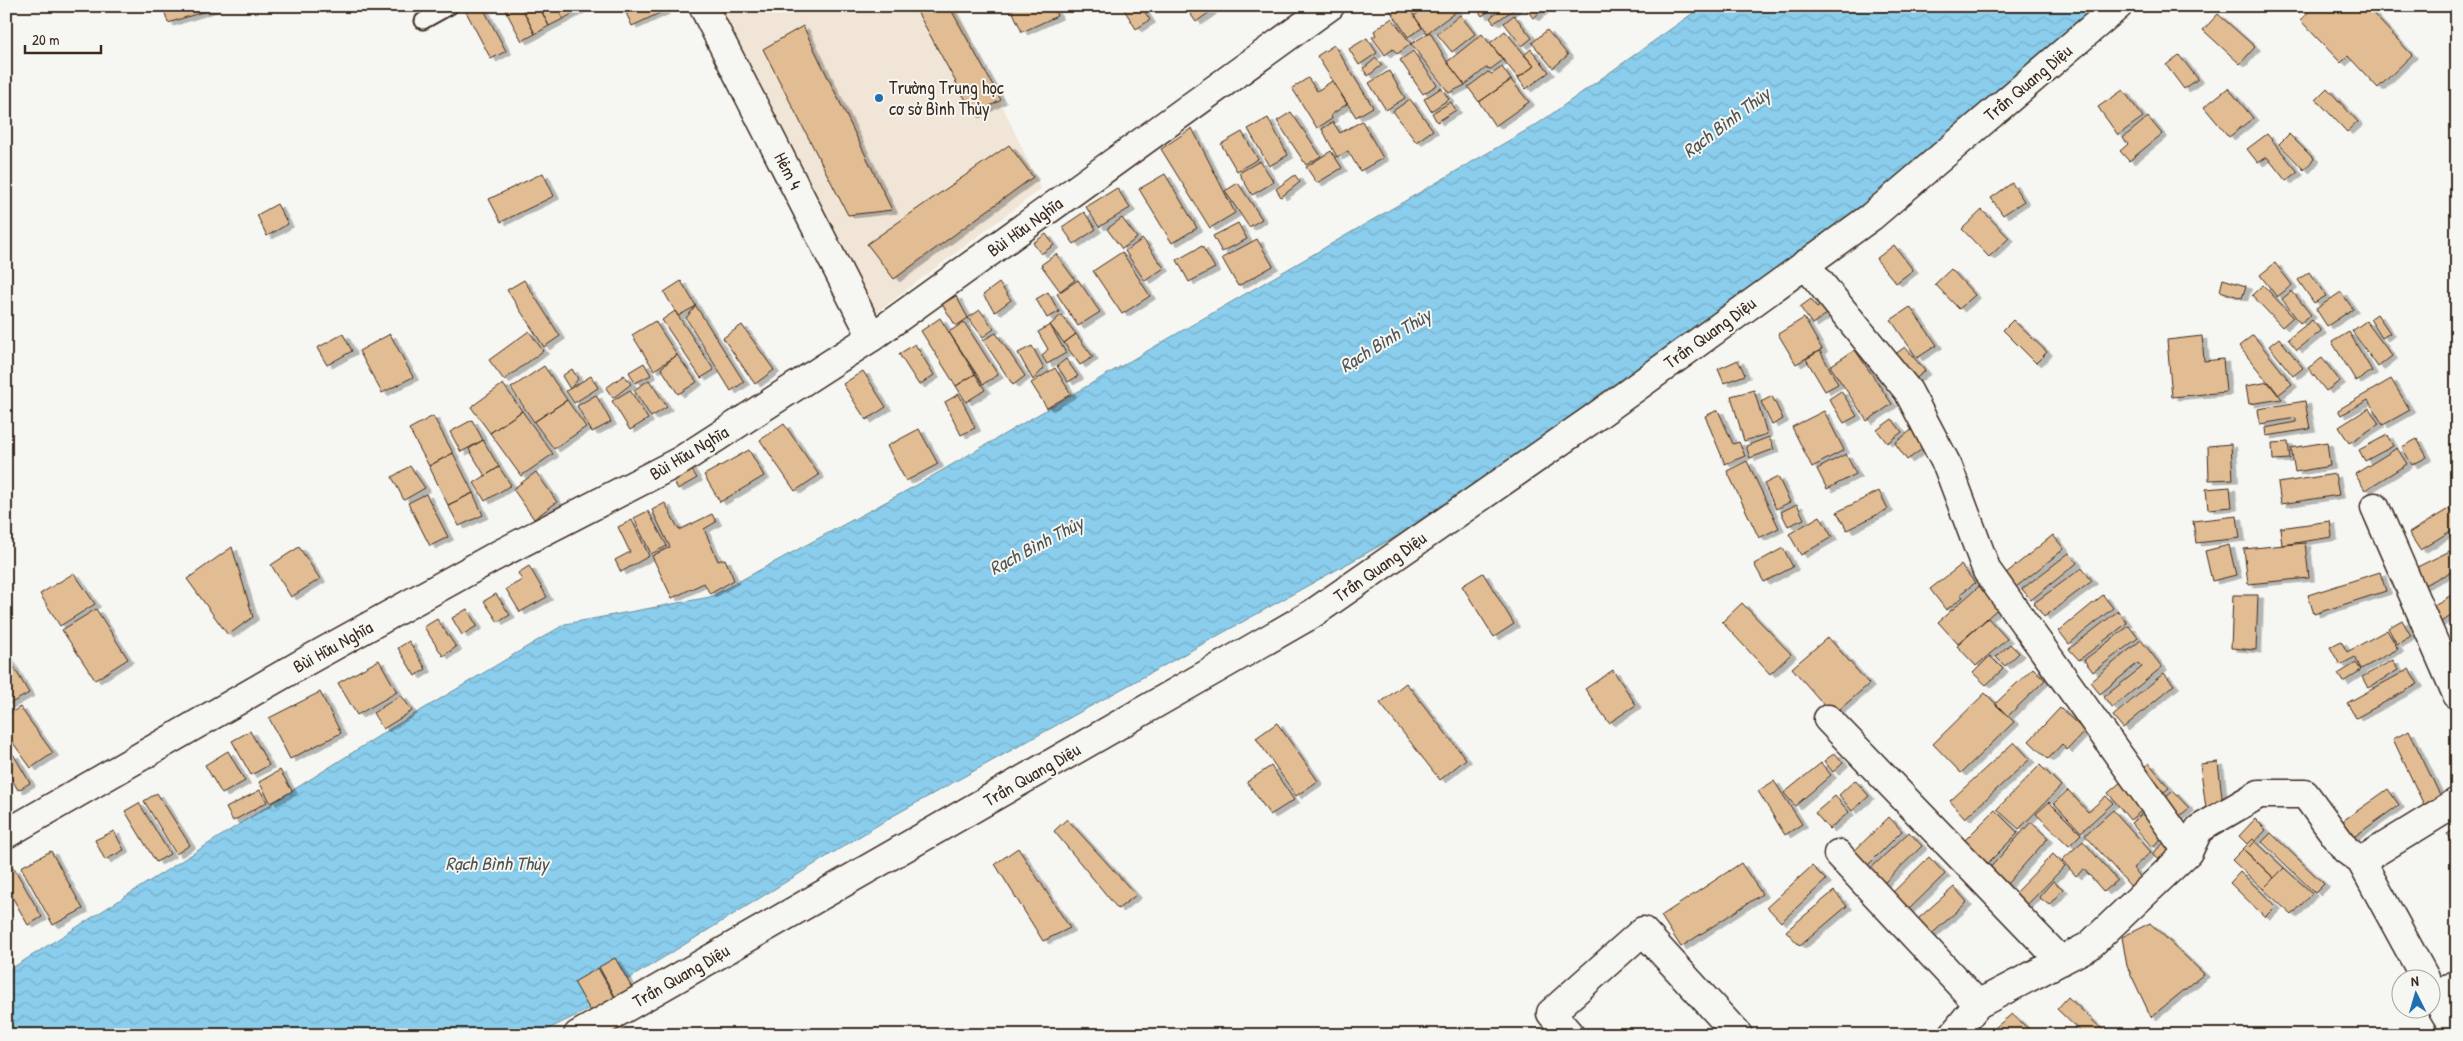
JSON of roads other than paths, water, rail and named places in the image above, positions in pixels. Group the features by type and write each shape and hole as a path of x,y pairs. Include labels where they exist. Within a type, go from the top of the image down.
{"street":[{"name":"Hẻm 4","path":"703,6 872,337"},
{"name":"Bùi Hữu Nghĩa","path":"6,834 310,659 483,563 680,461 872,337 1330,6"},
{"name":"Trần Quang Diệu","path":"578,1035 1312,614 1591,420 1871,217 2118,6"},
{"path":"1805,264 1908,391 1948,467 1987,571 2188,852"},
{"path":"2374,507 2457,695"},
{"path":"1828,719 2061,961"},
{"path":"1952,1035 1978,1004 2089,946 2188,852 2199,829 2259,794 2305,794 2346,850 2361,861 2426,968"},
{"path":"2361,861 2457,802"},
{"path":"1838,854 1978,1004"},
{"path":"1570,1035 1551,1013 1643,931 1738,1035"},
{"path":"2440,994 2457,1033"}],"lane":[{"path":"423,21 450,6"}],"water":[{"name":"Rạch Bình Thủy","path":"1703,6 2113,6 1770,287 1580,410 1399,535 891,817 614,988 583,1012 536,1035 6,1035 6,972 385,732 565,624 710,597 917,485 1539,123"}],"place":[{"name":"Trường Trung học cơ sở Bình Thủy","path":"879,98"}]}
